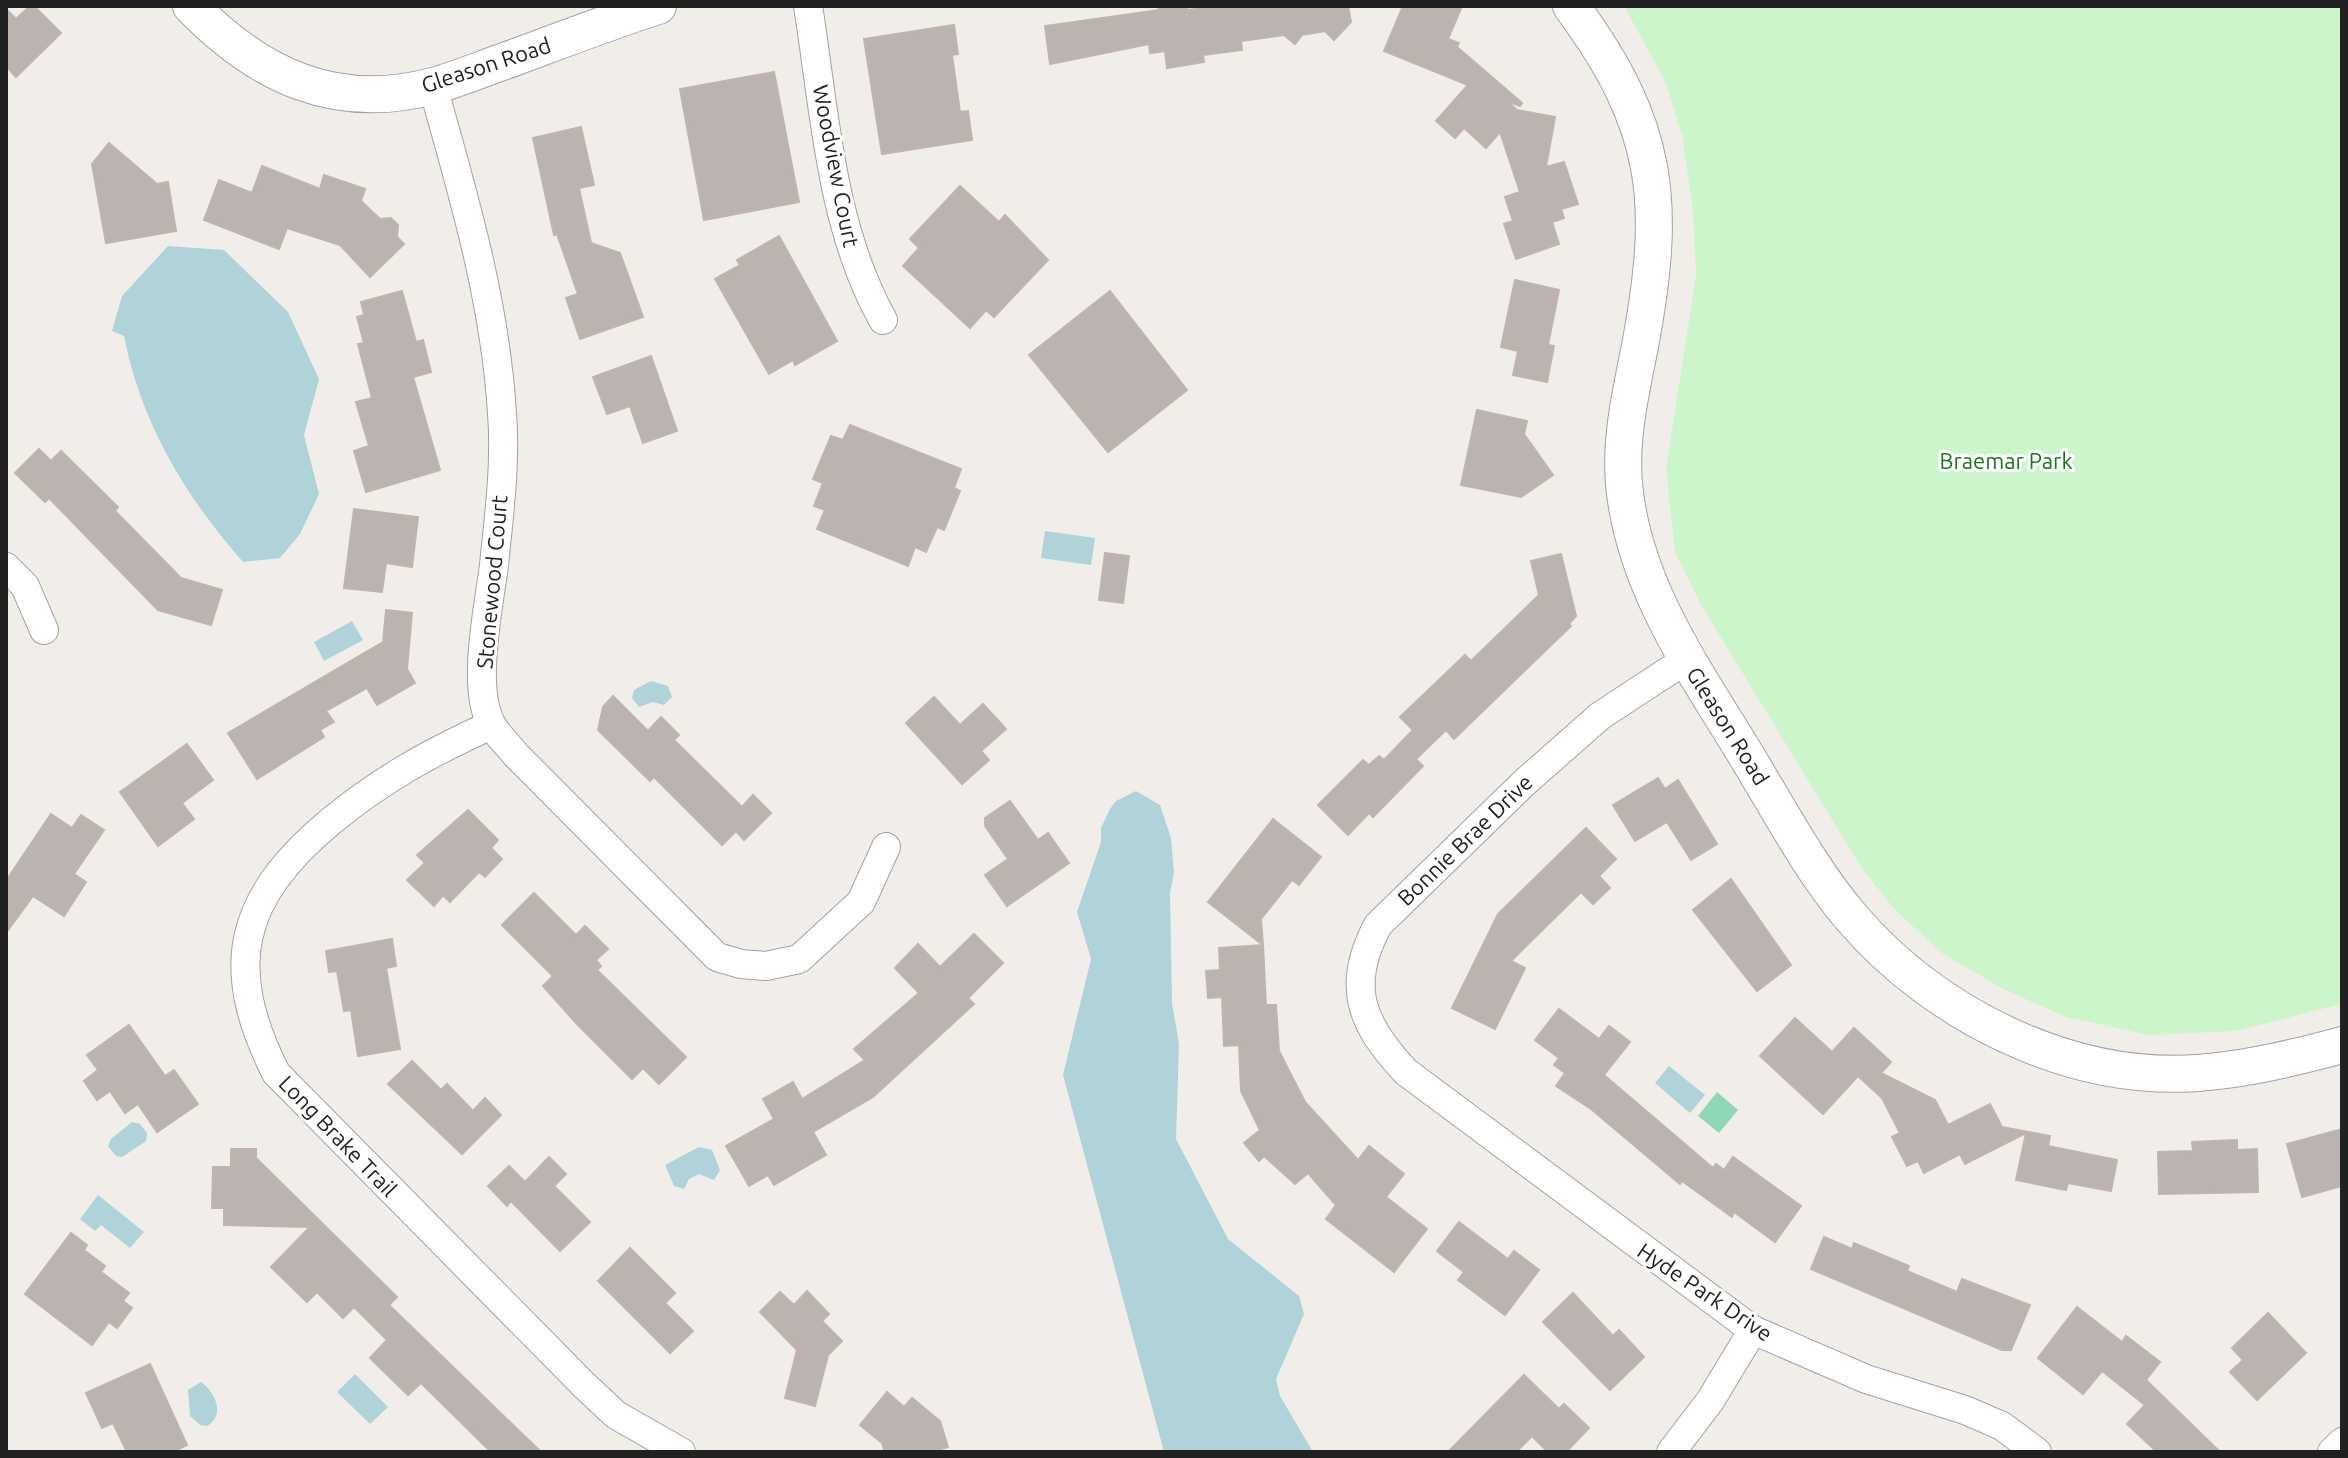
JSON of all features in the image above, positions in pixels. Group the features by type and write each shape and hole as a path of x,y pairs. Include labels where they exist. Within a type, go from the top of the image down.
{"street":[{"name":"Gleason Road","path":"191,6 252,59 291,80 335,92 378,95 433,87 614,13 658,6"},
{"name":"Woodview Court","path":"808,6 841,220 854,260 883,320"},
{"name":"Gleason Road","path":"1571,6 1606,53 1635,110 1652,167 1656,228 1650,290 1624,430 1624,483 1633,536 1647,581 1687,659 1849,915 1893,962 1947,1003 2006,1035 2067,1057 2131,1069 2194,1073 2264,1065 2342,1045"},
{"name":"Stonewood Court","path":"433,87 468,204 496,339 503,416 501,493 483,693 491,725 516,755 717,957 766,966 799,959 861,902 886,847"},
{"path":"6,567 25,586 44,630"},
{"name":"Bonnie Brae Drive","path":"1406,1072 1384,1049 1370,1025 1359,988 1362,954 1378,925 1524,783 1600,716 1687,659"},
{"name":"Long Brake Trail","path":"491,725 406,765 365,793 295,851 271,881 253,917 245,958 247,998 258,1037 276,1073 616,1415 681,1452"},
{"name":"Hyde Park Drive","path":"1406,1072 1753,1330 1866,1379 1965,1410 2002,1426 2037,1452"},
{"path":"1671,1452 1710,1401 1753,1330"},
{"path":"2332,1452 2342,1442"}],"green space":[{"name":"Braemar Park","path":"1624,6 2342,6 2342,1004 2235,1031 2149,1035 2066,1017 2005,990 1943,954 1894,909 1861,867 1701,605 1675,552 1666,469 1696,275 1693,211 1682,135 1666,83"},
{"path":"1717,1092 1738,1110 1719,1133 1698,1116"}],"water":[{"path":"168,246 224,250 288,312 319,379 304,435 319,494 300,534 280,558 243,562 202,511 154,428 142,399 124,336 112,331 122,296"},
{"path":"1045,531 1095,538 1091,565 1041,558"},
{"path":"352,621 363,640 324,661 314,642"},
{"path":"651,681 668,686 672,697 664,705 653,702 639,707 632,698 634,690"},
{"path":"1136,791 1160,805 1171,838 1174,872 1170,893 1172,1003 1179,1044 1176,1139 1228,1239 1299,1296 1304,1314 1276,1379 1280,1396 1313,1452 1164,1452 1063,1075 1091,959 1077,912 1101,842 1101,828 1110,809 1116,801"},
{"path":"1669,1066 1705,1095 1690,1113 1655,1083"},
{"path":"132,1122 140,1124 147,1133 146,1141 122,1157 116,1156 108,1146 111,1139"},
{"path":"699,1147 712,1150 720,1170 714,1180 699,1174 689,1179 684,1189 674,1186 665,1165"},
{"path":"98,1195 144,1232 130,1248 101,1225 95,1231 80,1219"},
{"path":"355,1374 388,1407 370,1424 337,1392"},
{"path":"201,1382 214,1397 217,1410 213,1421 207,1426 200,1425 190,1416 188,1390"}],"building":[{"path":"34,6 61,33 16,77 6,66 6,9 16,19"},
{"path":"1158,6 1187,6 1187,10 1220,6 1348,6 1351,22 1334,40 1325,31 1302,35 1295,44 1284,35 1241,41 1242,50 1203,55 1204,62 1167,68 1165,51 1150,53 1149,44 1050,64 1045,26 1159,10"},
{"path":"1403,6 1462,6 1448,39 1459,43 1457,47 1522,103 1520,106 1507,101 1517,110 1555,117 1546,167 1564,162 1578,204 1561,209 1564,218 1552,222 1559,244 1516,259 1504,224 1513,221 1505,197 1520,192 1500,132 1486,148 1464,128 1455,138 1436,121 1468,85 1384,51"},
{"path":"954,25 958,54 952,55 960,112 968,111 972,140 882,154 864,39"},
{"path":"774,72 799,202 704,220 680,89"},
{"path":"581,127 594,185 579,188 591,243 620,253 643,317 580,339 566,298 578,294 557,234 554,235 533,138"},
{"path":"109,143 157,184 168,182 176,231 106,243 92,164"},
{"path":"262,166 320,189 324,175 365,189 361,201 380,219 391,218 398,225 397,237 404,244 370,277 340,245 287,228 279,249 204,220 219,180 252,193"},
{"path":"960,186 999,222 1005,215 1048,260 994,317 986,310 970,328 903,266 919,248 910,239"},
{"path":"779,236 837,341 795,365 793,360 769,374 715,279 740,265 737,260"},
{"path":"1515,280 1559,290 1548,345 1554,346 1547,382 1513,375 1518,351 1501,347"},
{"path":"402,291 416,342 423,340 431,372 413,377 440,470 366,492 354,451 369,446 356,402 372,398 358,344 364,343 357,317 364,315 361,302"},
{"path":"1110,291 1187,390 1108,452 1029,355"},
{"path":"651,356 677,431 643,443 630,406 607,414 593,377"},
{"path":"1477,410 1527,421 1524,434 1553,475 1521,497 1461,485"},
{"path":"850,425 961,469 954,488 960,491 944,530 937,527 926,552 915,547 908,566 817,529 825,510 814,506 823,483 813,479 831,436 843,440"},
{"path":"39,449 51,461 61,451 118,507 115,511 181,578 222,590 211,625 158,610 49,498 45,502 15,473"},
{"path":"354,509 418,517 412,567 386,563 382,592 344,588"},
{"path":"1105,553 1129,556 1123,603 1099,600"},
{"path":"1561,554 1576,616 1569,624 1571,626 1454,739 1446,730 1416,759 1423,766 1373,817 1369,813 1348,835 1318,805 1363,760 1369,765 1379,756 1384,760 1413,730 1400,717 1465,655 1471,661 1539,595 1531,561"},
{"path":"386,610 412,613 407,669 415,683 377,705 367,688 326,711 334,722 320,730 324,737 257,779 228,733 383,642"},
{"path":"613,696 648,731 661,717 679,735 674,740 742,807 753,795 771,813 744,840 736,831 722,845 654,777 650,781 598,730 603,707"},
{"path":"934,697 960,725 983,704 1006,729 981,751 989,760 962,784 906,723"},
{"path":"187,744 213,780 182,803 194,819 158,846 120,792"},
{"path":"1658,778 1665,789 1678,780 1717,844 1691,860 1667,822 1635,841 1613,805"},
{"path":"1010,801 1038,840 1048,833 1069,863 1007,906 985,875 1008,859 985,826 985,818"},
{"path":"468,810 498,840 491,848 502,859 485,877 479,872 450,902 443,895 434,906 407,880 425,863 417,855"},
{"path":"51,814 72,828 81,815 104,830 74,874 86,882 64,916 33,896 6,933 6,881"},
{"path":"1273,819 1321,857 1299,885 1292,880 1261,919 1263,945 1208,902"},
{"path":"1586,828 1616,859 1599,876 1610,888 1593,904 1581,892 1511,961 1525,968 1495,1029 1452,1008 1498,914"},
{"path":"1731,879 1791,965 1757,991 1693,910"},
{"path":"534,893 576,935 585,926 608,949 596,960 601,966 597,970 686,1057 659,1084 643,1068 632,1079 576,1023 543,986 553,976 502,925"},
{"path":"974,934 1003,963 968,998 974,1004 873,1097 813,1132 826,1155 774,1185 768,1175 749,1186 726,1146 774,1119 763,1099 793,1082 802,1099 865,1060 854,1049 919,993 895,968 918,944 940,967"},
{"path":"392,939 396,966 386,968 400,1049 358,1056 351,1010 344,1011 337,971 329,972 326,951"},
{"path":"1263,945 1266,1005 1276,1005 1279,1051 1305,1102 1358,1160 1369,1146 1404,1174 1386,1197 1427,1229 1394,1272 1326,1219 1336,1205 1308,1173 1295,1184 1264,1156 1259,1161 1244,1143 1260,1130 1241,1091 1239,1045 1224,1046 1222,997 1208,998 1206,971 1220,970 1219,948"},
{"path":"1559,1009 1599,1039 1609,1026 1630,1042 1604,1075 1713,1168 1716,1164 1724,1170 1733,1157 1801,1206 1775,1242 1734,1212 1732,1217 1682,1181 1680,1184 1591,1109 1556,1086 1565,1073 1554,1065 1559,1058 1535,1040"},
{"path":"1795,1018 1832,1052 1854,1028 1891,1062 1881,1073 1935,1100 1948,1125 1990,1104 2002,1127 2050,1136 2048,1146 2117,1160 2111,1191 2068,1183 2066,1190 2016,1180 2026,1133 1965,1164 1960,1154 1924,1173 1918,1161 1907,1166 1892,1137 1900,1133 1882,1098 1858,1076 1823,1114 1760,1056"},
{"path":"129,1025 165,1076 174,1070 198,1104 157,1132 138,1104 125,1113 110,1091 97,1100 84,1081 98,1070 87,1055"},
{"path":"412,1061 441,1090 447,1084 473,1111 485,1098 501,1115 462,1154 388,1084"},
{"path":"2342,1129 2342,1186 2302,1197 2287,1144"},
{"path":"2237,1140 2237,1150 2257,1149 2258,1192 2159,1194 2158,1152 2193,1151 2192,1142"},
{"path":"231,1149 256,1149 256,1158 397,1297 389,1305 541,1452 491,1452 421,1383 408,1395 370,1358 387,1340 354,1307 343,1318 317,1292 307,1302 271,1267 310,1227 224,1225 224,1208 212,1208 213,1167 231,1167"},
{"path":"549,1157 566,1174 554,1186 590,1222 560,1251 511,1201 507,1206 488,1186 509,1166 525,1182"},
{"path":"1459,1222 1508,1259 1514,1251 1539,1270 1505,1315 1458,1280 1464,1272 1437,1251"},
{"path":"71,1233 87,1245 84,1250 105,1266 101,1272 129,1293 123,1301 132,1308 117,1328 109,1322 92,1345 25,1294"},
{"path":"1824,1237 1852,1249 1854,1243 1909,1266 1907,1271 1957,1292 1962,1279 2030,1305 2011,1350 2002,1350 1811,1269"},
{"path":"630,1248 675,1293 665,1303 693,1331 670,1353 598,1281"},
{"path":"807,1291 829,1314 822,1321 842,1341 828,1355 815,1406 785,1398 797,1350 760,1312 780,1292 794,1305"},
{"path":"1573,1293 1613,1336 1619,1330 1644,1357 1610,1390 1543,1322"},
{"path":"2077,1307 2122,1342 2126,1336 2160,1362 2146,1380 2220,1452 2157,1452 2127,1424 2145,1405 2102,1371 2083,1394 2038,1358"},
{"path":"2268,1313 2306,1353 2257,1400 2230,1372 2243,1360 2232,1348"},
{"path":"150,1364 187,1445 173,1452 127,1452 113,1423 102,1428 86,1393"},
{"path":"1524,1375 1559,1409 1564,1404 1589,1428 1566,1452 1548,1452 1532,1436 1516,1452 1448,1452"},
{"path":"887,1392 904,1407 912,1398 940,1421 948,1447 930,1452 885,1452 882,1443 860,1425"}]}
